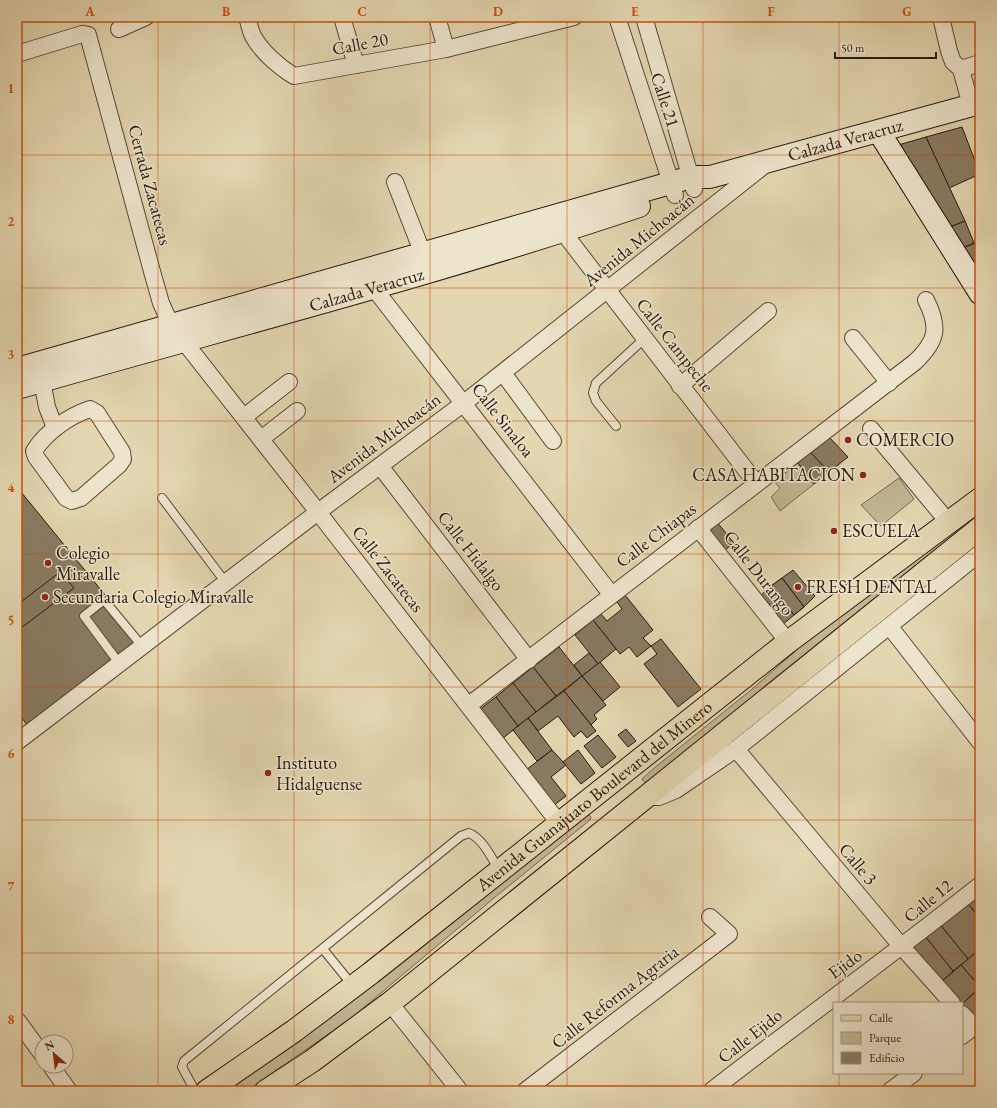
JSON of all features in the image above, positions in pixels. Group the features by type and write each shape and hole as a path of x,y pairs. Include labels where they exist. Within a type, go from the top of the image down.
{"main road":[{"name":"Avenida Guanajuato Boulevard del Minero","path":"207,1091 294,1031 354,986 788,642 980,499"},
{"name":"Avenida Guanajuato Boulevard del Minero","path":"266,1091 312,1061 390,1003 455,949 980,528"},
{"path":"646,797 639,795 633,788 633,780 636,774 732,698 769,658"},
{"path":"455,949 518,886 599,821 601,814 594,806 588,805 579,807"}],"street":[{"path":"119,29 146,17"},
{"name":"Calle 20","path":"247,17 252,34 259,44 285,70 294,76 302,76 446,49 536,22 574,17"},
{"path":"342,17 356,65"},
{"path":"437,17 446,49"},
{"name":"Calle 21","path":"618,17 688,184"},
{"name":"Calle 21","path":"644,17 688,184"},
{"path":"941,17 949,51 954,62 961,69 975,104"},
{"name":"Cerrada Zacatecas","path":"17,54 82,34 88,35 91,40 155,282 177,332"},
{"path":"961,69 980,63"},
{"name":"Calzada Veracruz","path":"370,278 423,254 688,184 975,104"},
{"path":"879,132 980,293"},
{"name":"Avenida Michoacán","path":"17,742 119,663 503,373 771,161"},
{"path":"395,182 423,254"},
{"name":"Calzada Veracruz","path":"17,369 177,332 370,278 563,232 688,184"},
{"name":"Calle Campeche","path":"563,232 756,483"},
{"name":"Calle Sinaloa","path":"370,278 611,594"},
{"name":"Calle Chiapas","path":"469,705 756,483 889,384 924,354 934,338 936,327 932,312 926,300"},
{"path":"680,386 768,311"},
{"name":"Calzada Veracruz","path":"17,388 42,381 177,332"},
{"name":"Calle Zacatecas","path":"177,332 469,705 559,823"},
{"path":"853,338 889,384"},
{"path":"503,373 553,441"},
{"path":"42,381 47,407 55,428"},
{"path":"244,417 289,382"},
{"path":"90,408 97,413 122,452 122,458 119,465 81,498 72,501 66,498 36,457 34,451 55,428 82,411 90,408"},
{"path":"260,439 297,410"},
{"path":"871,429 949,523"},
{"name":"Calle Hidalgo","path":"380,466 529,660"},
{"name":"Calle Durango","path":"698,528 788,642"},
{"path":"646,797 659,797 676,790 736,749 890,627 980,553"},
{"path":"890,627 980,742"},
{"name":"Calle 3","path":"736,749 902,947 951,1002"},
{"name":"Calle 12","path":"902,947 980,885"},
{"name":"Calle Reforma Agraria","path":"525,1091 729,934 710,917"},
{"name":"Ejido","path":"812,1013 902,947"},
{"path":"390,1003 460,1091"},
{"name":"Calle Ejido","path":"711,1091 812,1013"},
{"path":"963,1015 972,1028"},
{"path":"17,1020 34,1043"},
{"path":"57,1074 69,1091"},
{"path":"890,1091 913,1074"}],"lane":[{"path":"616,426 596,401 593,393 596,383 644,339"},
{"path":"162,498 226,583"},
{"path":"119,663 84,616 104,600 142,646"},
{"path":"195,1091 182,1067 184,1061 461,836 469,833 475,836 489,853 499,871"},
{"path":"323,949 354,986"}],"green space":[{"path":"798,463 814,484 780,511 771,497 780,488 774,481"},
{"path":"899,478 914,499 881,526 861,505"},
{"path":"971,519 974,520 658,775 645,783 642,779 653,769 751,690 824,626"},
{"path":"589,815 591,817 590,820 494,898 350,1019 246,1091 221,1091 585,816"}],"building":[{"path":"962,127 980,174 949,188 926,137"},
{"path":"926,137 965,221 945,229 895,146"},
{"path":"965,221 974,243 958,250 945,229"},
{"path":"980,241 980,277 958,250"},
{"path":"829,437 848,457 829,472 810,452"},
{"path":"810,452 829,472 814,484 798,463"},
{"name":"Colegio Miravalle","path":"17,487 141,639 27,725 17,711"},
{"path":"717,522 734,543 721,553 706,532"},
{"name":"FRESH DENTAL","path":"793,570 815,596 804,607 782,578"},
{"name":"Secundaria Colegio Miravalle","path":"60,572 74,588 17,631 17,605"},
{"path":"782,578 804,607 794,615 771,586"},
{"path":"782,578 804,607 794,615 771,586"},
{"path":"771,586 794,615 782,625 759,597"},
{"path":"625,595 653,630 643,638 651,646 637,657 629,647 620,654 593,620 601,614 607,621 622,609 617,602"},
{"path":"593,620 616,649 598,664 575,635"},
{"path":"661,639 701,689 678,707 644,664 657,654 651,646"},
{"path":"559,647 582,676 556,696 533,667"},
{"path":"589,653 598,664 582,676 574,665"},
{"path":"600,662 620,687 603,701 582,676"},
{"path":"533,667 556,696 536,712 513,683"},
{"path":"582,676 606,705 594,715 597,719 591,725 564,691"},
{"path":"513,683 536,712 518,726 496,697"},
{"path":"564,691 596,731 587,738 581,731 574,737 558,716 538,731 528,718"},
{"path":"496,697 518,726 502,739 479,710"},
{"path":"528,718 552,750 537,761 513,730"},
{"path":"626,729 636,741 628,747 618,735"},
{"path":"598,735 616,757 602,768 584,746"},
{"path":"552,750 566,765 551,777 566,796 553,806 526,770"},
{"path":"578,750 595,773 581,784 563,762"},
{"path":"980,895 980,919 966,901"},
{"path":"966,901 980,919 980,949 968,959 939,923"},
{"path":"939,923 968,959 953,971 924,935"},
{"path":"924,935 953,971 940,983 912,947"},
{"path":"980,949 980,987 961,965"},
{"path":"961,965 980,987 963,1003 956,1002 940,983"},
{"path":"980,988 980,1012 971,1019 963,1009 963,1003"}],"place":[{"name":"COMERCIO","path":"848,440"},
{"name":"CASA HABITACION","path":"863,475"},
{"name":"ESCUELA","path":"834,531"},
{"name":"Colegio Miravalle","path":"48,563"},
{"name":"FRESH DENTAL","path":"798,587"},
{"name":"Secundaria Colegio Miravalle","path":"45,597"},
{"name":"Instituto Hidalguense","path":"268,773"}]}
